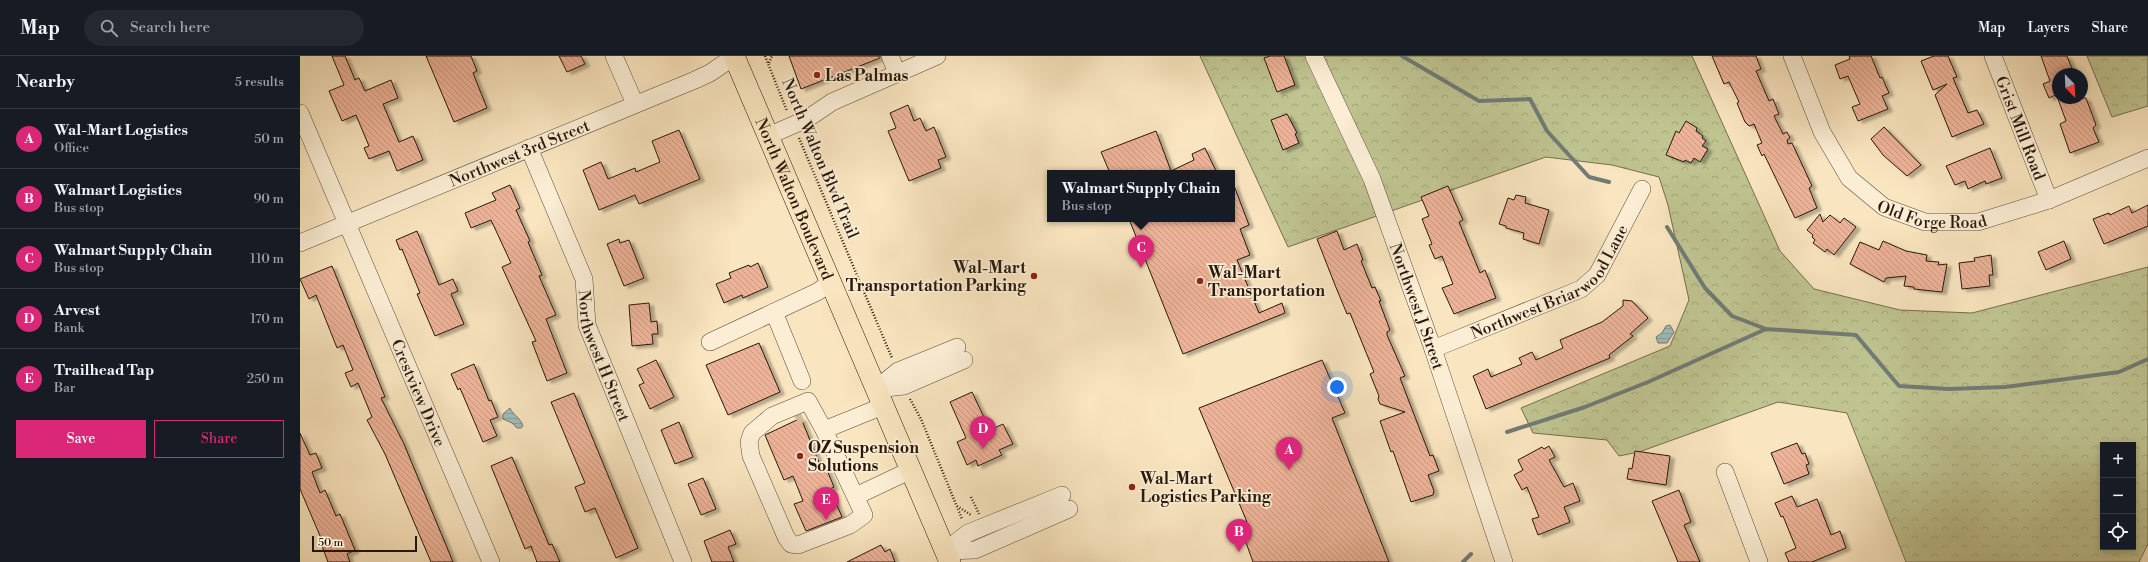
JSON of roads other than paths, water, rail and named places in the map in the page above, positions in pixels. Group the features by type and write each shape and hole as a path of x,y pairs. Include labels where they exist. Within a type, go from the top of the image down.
{"main road":[{"name":"North Walton Boulevard","path":"735,56 830,283 948,556"}],"street":[{"path":"614,56 635,104"},
{"name":"Northwest 3rd Street","path":"300,243 710,73 735,56"},
{"path":"890,56 897,74"},
{"path":"768,136 807,119 832,102 937,56"},
{"name":"Northwest J Street","path":"1314,56 1372,179 1433,349 1504,562"},
{"name":"Old Forge Road","path":"1792,56 1822,132 1849,178 1884,206 1925,222 1978,222 2049,200 2148,158"},
{"name":"Grist Mill Road","path":"1993,56 2049,200"},
{"name":"Crestview Drive","path":"300,113 491,562"},
{"name":"Northwest H Street","path":"529,148 584,279 588,325 683,562"},
{"name":"Northwest Briarwood Lane","path":"1433,349 1580,290 1597,276 1642,189"},
{"path":"710,342 817,292 830,283"},
{"path":"774,312 802,381"},
{"path":"824,430 880,397 904,386 961,354"},
{"path":"808,401 803,413 824,430 864,515 850,525 798,545 791,544 786,537 751,456 749,442 752,433 772,416 808,401"},
{"path":"856,496 911,470"},
{"path":"1725,472 1759,562"},
{"path":"948,556 968,533 1066,502"}],"water":[{"path":"1670,325 1674,332 1667,343 1658,343 1656,337 1662,333 1666,326"},
{"path":"510,408 522,423 523,426 521,428 517,428 512,423 503,419 503,414"}],"waterway":[{"path":"1402,56 1479,101 1530,99 1547,131 1589,177 1609,182"},
{"path":"1667,227 1705,288 1732,316 1766,329"},
{"path":"1507,432 1585,407 1648,382 1766,329 1856,335 1899,386 1949,389 2005,387 2119,372 2148,359"},
{"path":"1463,562 1471,554"}],"tunnel":[{"path":"795,417 801,414"}],"place":[{"name":"Las Palmas","path":"817,75"},
{"name":"Walmart Supply Chain","path":"1141,268"},
{"name":"Wal-Mart Transportation Parking","path":"1034,276"},
{"name":"Wal-Mart Transportation","path":"1200,281"},
{"name":"Arvest","path":"983,449"},
{"name":"OZ Suspension Solutions","path":"800,456"},
{"name":"Wal-Mart Logistics","path":"1289,470"},
{"name":"Wal-Mart Logistics Parking","path":"1132,487"},
{"name":"Trailhead Tap","path":"826,520"},
{"name":"Walmart Logistics","path":"1239,552"}]}
